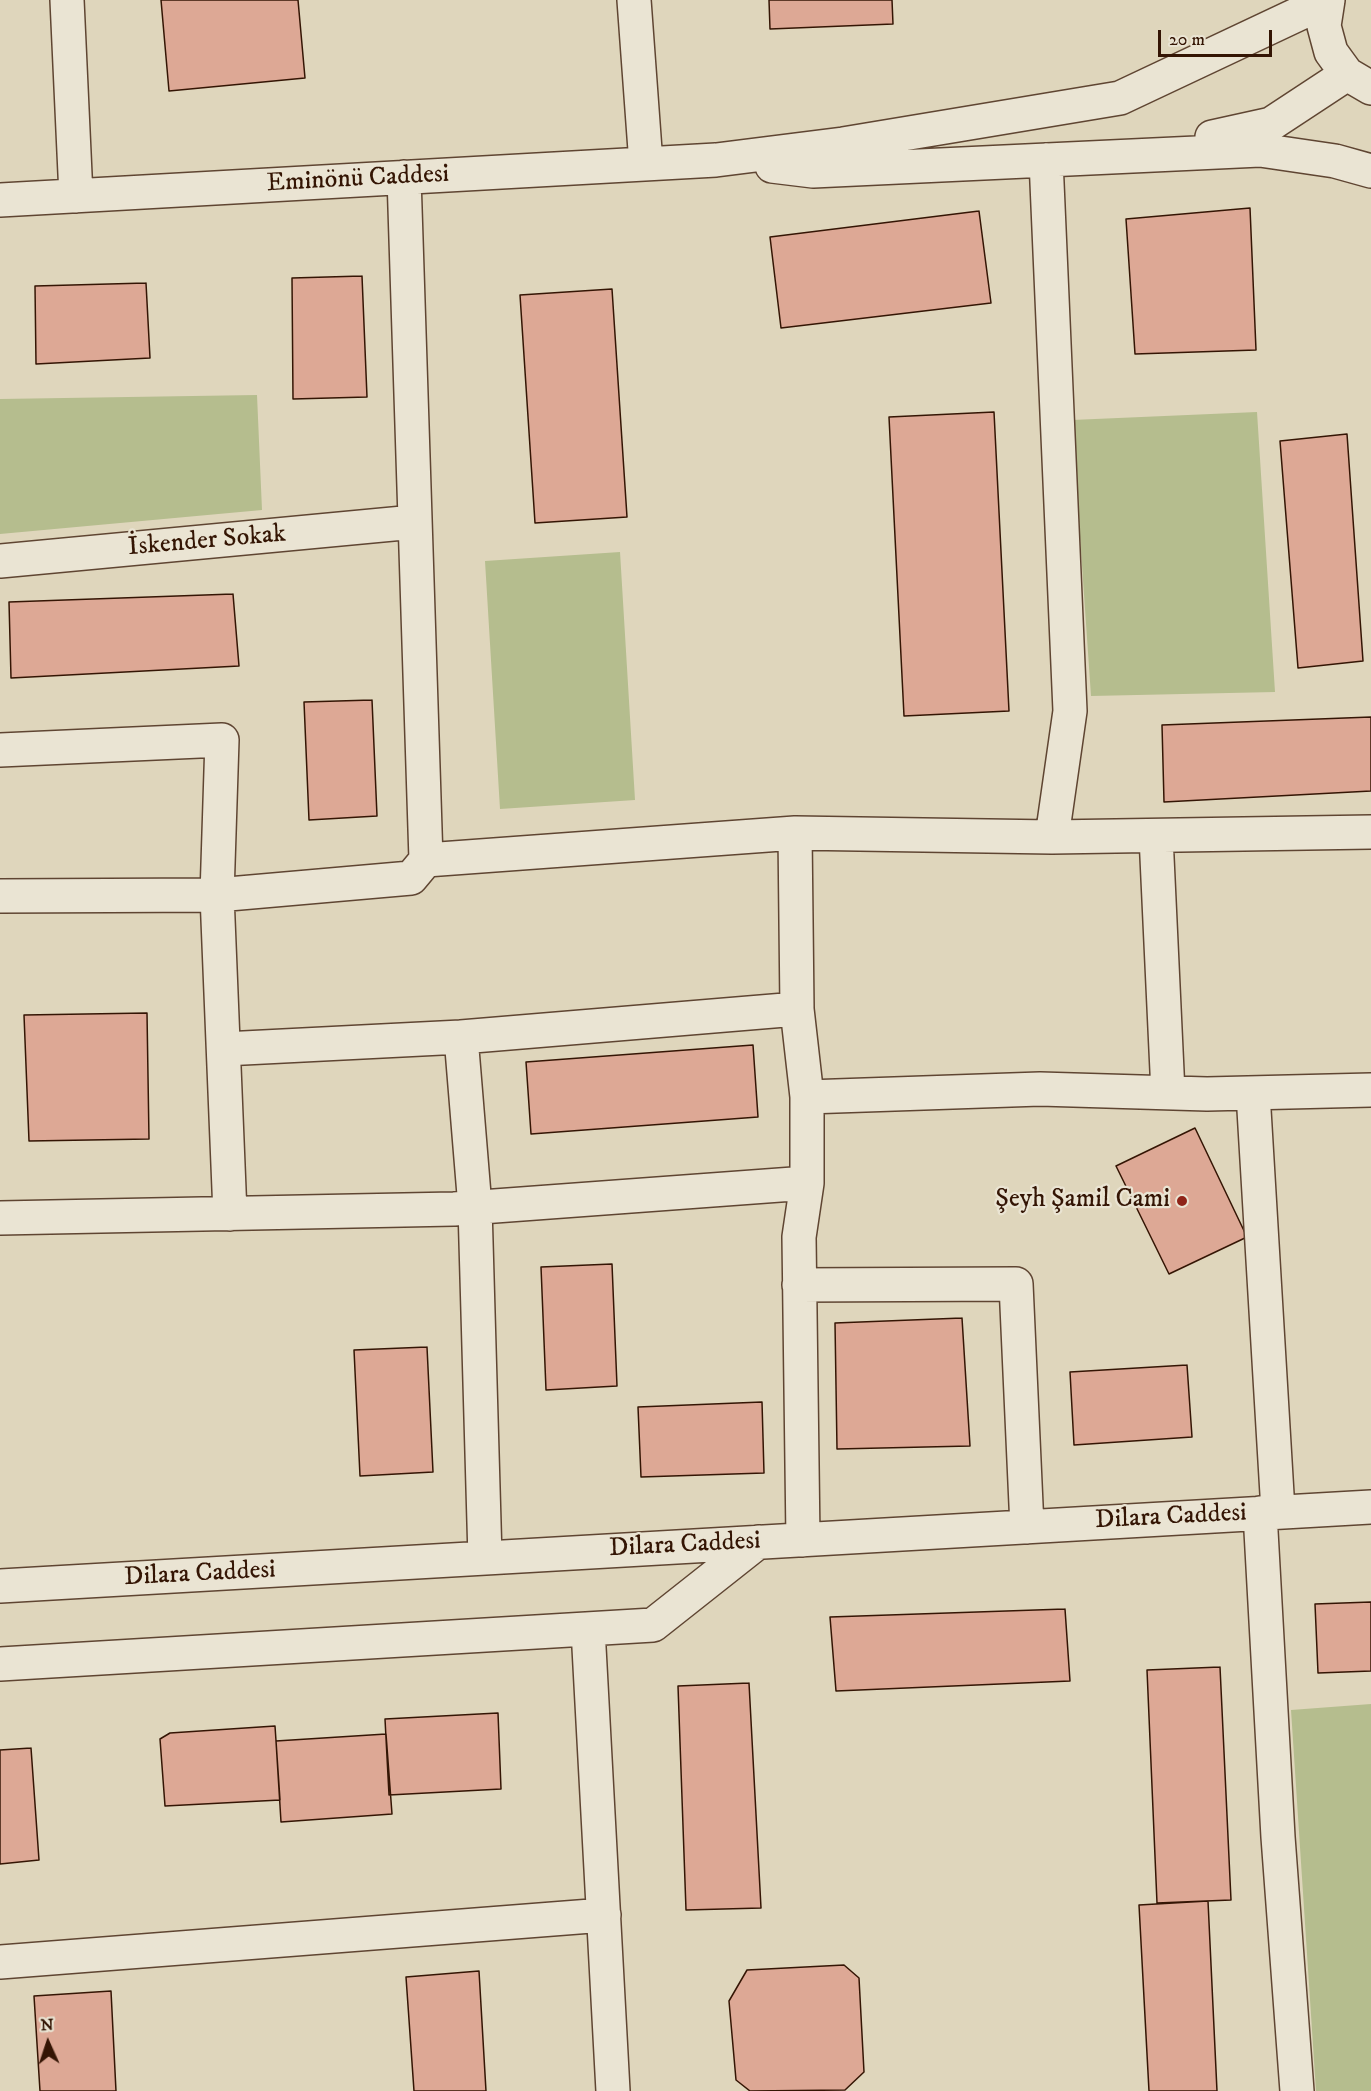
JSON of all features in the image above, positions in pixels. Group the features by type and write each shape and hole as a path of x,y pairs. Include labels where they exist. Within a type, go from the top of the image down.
{"street":[{"path":"67,0 76,196"},
{"path":"634,0 646,164"},
{"path":"1119,156 1270,124 1365,84 1331,52 1324,26 1328,0"},
{"path":"716,160 843,144 1120,98 1328,0"},
{"path":"716,160 813,171 1260,150 1335,161 1371,171"},
{"name":"Eminönü Caddesi","path":"0,200 716,160"},
{"path":"1046,160 1070,711 1052,837"},
{"path":"0,896 217,895 411,878 426,860 404,177"},
{"name":"İskender Sokak","path":"0,561 414,522"},
{"path":"0,750 222,740 217,895 230,1214"},
{"path":"426,860 795,833 1052,837 1371,832"},
{"path":"795,833 797,1009 807,1097 807,1183 799,1237 803,1540"},
{"path":"1156,836 1168,1093"},
{"path":"224,1049 461,1037 797,1009"},
{"path":"461,1037 475,1207 485,1558"},
{"path":"807,1097 1040,1089 1168,1093 1371,1090"},
{"path":"1253,1093 1269,1512 1278,1837 1296,2091"},
{"path":"0,1218 475,1207 807,1183"},
{"path":"799,1285 1016,1284 1027,1527"},
{"name":"Dilara Caddesi","path":"0,1586 1371,1507"},
{"path":"0,1664 653,1625 758,1542"},
{"path":"588,1629 613,2091"},
{"path":"0,1962 604,1915"}],"green space":[{"path":"257,395 262,510 0,534 0,399"},
{"path":"1257,412 1275,692 1091,696 1072,420"},
{"path":"620,552 635,800 500,809 485,561"},
{"path":"1371,1704 1371,2091 1316,2091 1291,1710"}],"building":[{"path":"161,0 298,0 305,78 169,91"},
{"path":"769,0 892,0 893,24 770,29"},
{"path":"1250,208 1256,350 1135,354 1126,219"},
{"path":"979,211 991,303 781,328 770,237"},
{"path":"362,276 367,397 293,399 292,278"},
{"path":"146,283 150,358 36,364 35,286"},
{"path":"612,289 627,517 535,523 520,295"},
{"path":"994,412 1009,711 904,716 889,417"},
{"path":"1347,434 1363,661 1298,668 1280,441"},
{"path":"233,594 239,666 11,678 9,602"},
{"path":"372,700 377,816 309,820 304,702"},
{"path":"1371,717 1371,791 1164,802 1162,725"},
{"path":"147,1013 149,1139 29,1141 24,1015"},
{"path":"753,1045 758,1117 531,1134 526,1062"},
{"name":"Şeyh Şamil Cami","path":"1195,1128 1247,1237 1169,1274 1116,1166"},
{"path":"612,1264 617,1386 546,1390 541,1267"},
{"path":"962,1318 970,1446 837,1449 835,1323"},
{"path":"427,1347 433,1472 360,1476 354,1350"},
{"path":"1187,1365 1192,1437 1074,1445 1070,1372"},
{"path":"762,1402 764,1473 641,1477 638,1407"},
{"path":"1371,1602 1371,1671 1318,1673 1315,1604"},
{"path":"1065,1609 1070,1681 836,1691 830,1617"},
{"path":"1220,1667 1231,1900 1157,1903 1147,1670"},
{"path":"749,1683 761,1908 686,1910 678,1686"},
{"path":"498,1713 501,1789 389,1795 385,1719"},
{"path":"275,1726 280,1800 165,1806 160,1739 170,1733"},
{"path":"386,1734 392,1814 281,1822 276,1741"},
{"path":"31,1748 39,1860 0,1864 0,1750"},
{"path":"1208,1901 1217,2091 1149,2091 1139,1905"},
{"path":"844,1965 859,1978 864,2072 845,2090 750,2091 736,2080 729,2001 747,1970"},
{"path":"479,1971 486,2091 414,2091 406,1977"},
{"path":"111,1991 116,2091 40,2091 34,1996"}],"place":[{"name":"Şeyh Şamil Cami","path":"1182,1201"}]}
